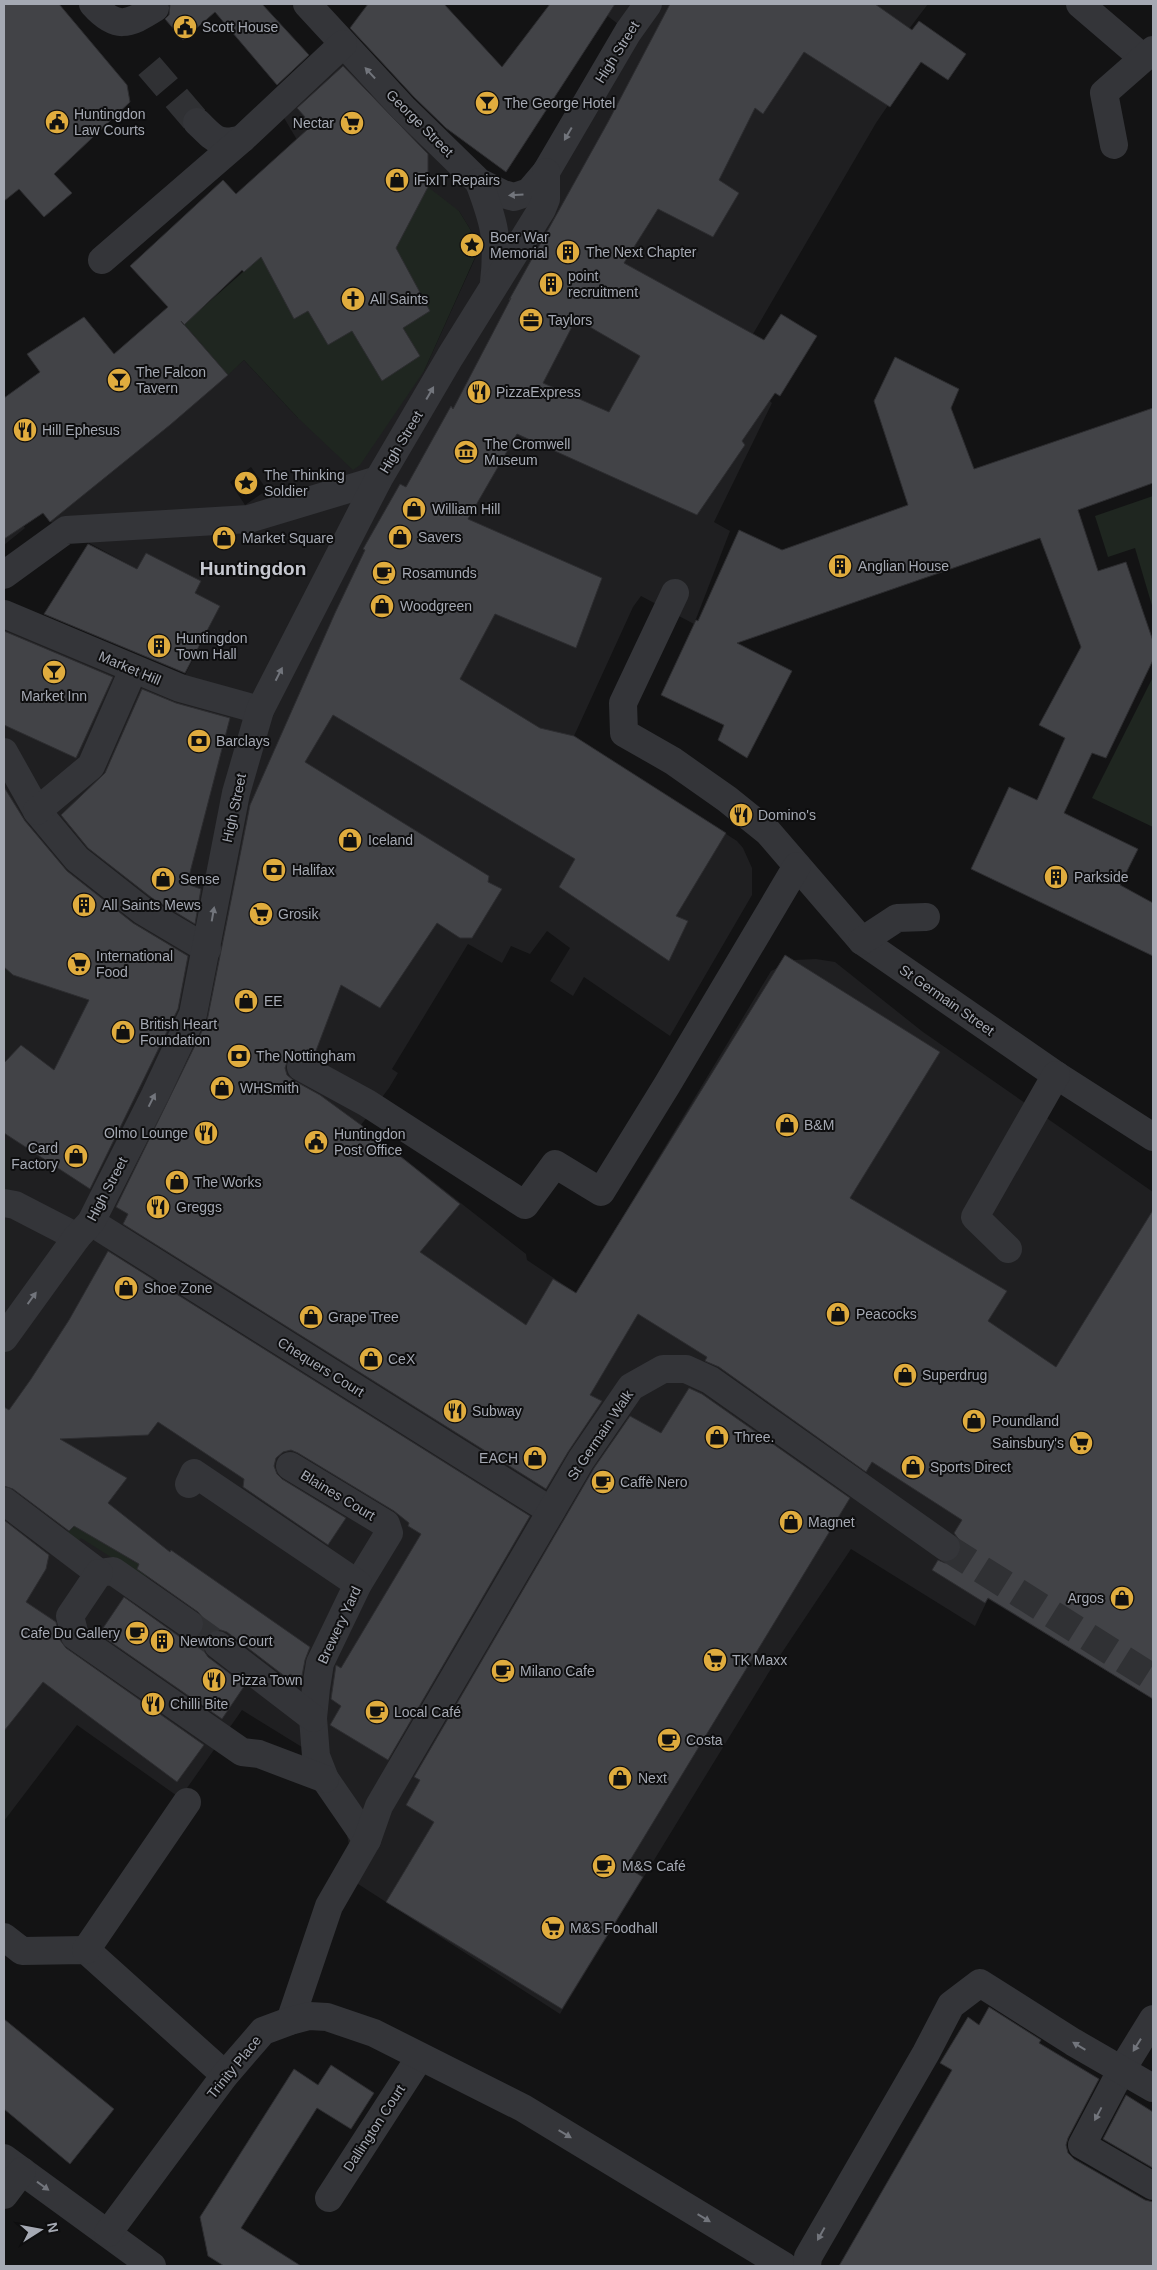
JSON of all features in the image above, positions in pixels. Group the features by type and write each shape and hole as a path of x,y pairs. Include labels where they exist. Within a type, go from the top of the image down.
{"street":[{"path":"93,4 104,16 114,22 124,23 138,19 155,8"},
{"name":"George Street","path":"307,4 403,108 479,182 503,194 514,197 528,192 546,172"},
{"name":"High Street","path":"4,1338 84,1229 155,1095 193,1014 236,794 260,710 378,480 542,209 546,199 546,172 628,32 648,4"},
{"path":"1080,4 1148,54 1104,94 1114,145"},
{"path":"102,260 242,139 344,44"},
{"path":"197,122 215,140 221,142 242,139"},
{"name":"High Street","path":"479,182 494,226 497,253 494,286"},
{"path":"4,575 66,530 249,519 378,480"},
{"name":"St Germain Street","path":"675,593 623,703 624,733 673,761 727,799 768,832 862,941 1056,1075 1153,1137"},
{"name":"Market Hill","path":"4,614 180,688 260,710"},
{"path":"37,811 91,766 134,670"},
{"path":"4,752 37,811 77,859 143,911 207,949"},
{"path":"301,1067 367,1103 525,1205 555,1164 601,1192 667,1086 798,866"},
{"path":"862,941 897,918 926,917"},
{"path":"1008,1249 975,1217 1056,1075"},
{"name":"Chequers Court","path":"4,1203 84,1229 551,1511"},
{"name":"St Germain Walk","path":"290,2021 329,1906 367,1840 379,1806 581,1460 631,1387 663,1369 686,1369 710,1380 946,1547"},
{"name":"Blaines Court","path":"290,1466 386,1524 388,1533 378,1551"},
{"path":"189,1484 194,1473 358,1584"},
{"path":"4,1501 99,1573 113,1571 190,1624"},
{"name":"Brewery Yard","path":"367,1840 325,1779 316,1756 314,1718 320,1663 358,1584 378,1551"},
{"path":"99,1573 70,1616 75,1636 242,1752 259,1754 325,1779"},
{"path":"218,1645 314,1718"},
{"path":"86,1950 187,1802"},
{"path":"4,1938 22,1951 86,1950 225,2075"},
{"path":"808,2266 808,2257 926,2054 951,2005 980,1983 1121,2071 1153,2088"},
{"name":"Trinity Place","path":"108,2233 225,2075 263,2031 309,2016 327,2016 374,2033 523,2108 784,2266"},
{"path":"1153,2019 1121,2071 1082,2146 1153,2186"},
{"name":"Dallington Court","path":"329,2198 420,2057"},
{"path":"4,2195 13,2164 152,2266"}],"shaded area":[{"path":"592,4 928,4 893,50 914,67 876,123 753,334 737,370 772,403 714,522 730,531 694,624 641,596 633,607 574,736 737,841 743,848 752,868 752,895 670,1036 584,977 573,996 550,981 570,948 547,931 530,954 511,946 502,963 468,944 392,1069 398,1073 361,1125 526,1254 527,1260 594,1305 584,1281 771,971 794,960 816,959 835,962 923,1032 1153,1192 1153,1699 988,1599 975,1626 851,1549 769,1672 560,2014 358,1884 331,1765 242,1710 180,1798 77,1725 4,1821 4,614 183,679 220,606 195,593 201,581 146,553 137,569 49,521 171,424 244,360 298,418 424,371 477,254 467,256 464,236 473,234 459,211 300,145 277,106 343,44 517,200 631,34","holes":["251,467 267,490 245,505 230,482"]},
{"path":"428,187 459,211 473,234 464,236 467,255 477,253 424,371 360,465 353,470 298,418 244,360 228,375 184,324 338,188"},
{"path":"1153,496 1153,609 1135,548 1108,557 1095,516"},
{"path":"4,501 25,528 4,545"},
{"path":"1153,677 1153,827 1092,798"},
{"path":"76,1522 134,1562 136,1559 152,1567 143,1582 125,1566 81,1538 78,1542 66,1534"}],"building":[{"name":"Huntingdon Law Courts","path":"4,4 59,4 127,85 130,102 54,174 72,193 44,217 19,189 4,201"},
{"path":"170,4 262,4 309,55 277,85 215,12 183,40 165,19 169,15"},
{"name":"The George Hotel","path":"368,4 444,4 502,67 550,4 615,4 506,172 446,128 414,97 350,28"},
{"path":"670,4 875,4 912,30 919,21 966,54 948,80 921,62 890,107 804,52 763,114 755,108 719,180 739,193 713,237 658,209 624,263 764,340 781,314 817,336 780,396 775,393 742,441 745,445 697,515 517,434 468,519 602,578 576,648 495,614 460,679 540,728 574,736 726,833 676,916 688,921 669,961 559,887 575,859 333,715 305,762 489,876 488,882 502,889 472,938 460,938 437,923 380,1008 341,985 314,1056 301,1051 293,1053 288,1059 285,1068 287,1075 320,1095 361,1125 460,1204 420,1252 526,1325 553,1279 576,1293 785,955 940,1052 850,1198 1007,1291 988,1321 1056,1367 1153,1210 1153,1699 988,1598 985,1603 932,1570 938,1560 945,1563 959,1556 961,1549 960,1541 954,1533 962,1520 872,1462 866,1472 719,1367 705,1361 707,1357 638,1314 590,1395 602,1401 546,1489 123,1224 128,1214 116,1207 207,1021 250,805 365,550 363,549 400,484 406,487 451,406 453,409 511,298 509,300 608,122","holes":["576,319 640,356 609,412 543,383"]},
{"path":"343,66 428,154 428,187 396,248 430,311 403,328 420,356 382,381 352,331 328,345 308,311 294,319 261,257 244,272 242,270 184,325 228,375 170,425 50,522 43,513 4,539 4,398 40,372 27,354 84,317 114,354 168,307 130,266 223,180 236,194 309,128 302,120 305,117 297,108"},
{"name":"Anglian House","path":"895,357 959,389 951,408 974,469 1153,408 1153,483 1078,510 1098,571 1126,562 1153,641 1153,660 1106,758 1092,753 1064,813 1138,849 1120,885 1153,903 1153,956 971,869 1009,787 1037,800 1065,738 1039,725 1081,647 1040,538 737,643 792,671 747,758 718,740 724,725 661,695 696,620 698,621 739,530 782,550 908,505 874,401"},
{"name":"Huntingdon Town Hall","path":"88,544 137,569 146,553 201,581 195,593 220,606 185,673 44,614"},
{"path":"4,631 113,677 76,758 4,725"},
{"path":"142,689 176,703 230,718 187,884 201,889 195,924 152,898 88,848 61,815 105,773"},
{"path":"4,787 25,821 67,871 133,923 188,956 178,1009 90,1189 4,1133 4,1063 21,1045 54,1070 89,1000 13,975 4,967"},
{"path":"108,1251 530,1516 388,1760 330,1725 341,1706 331,1699 336,1665 341,1668 421,1534 408,1526 409,1523 394,1511 298,1453 291,1450 283,1452 276,1458 274,1466 277,1474 282,1479 346,1518 328,1545 243,1487 244,1479 158,1422 148,1435 60,1439 127,1478 108,1503 170,1552 171,1550 310,1647 305,1660 301,1681 290,1674 287,1678 227,1632 212,1630 206,1635 203,1643 204,1651 208,1657 245,1685 222,1719 99,1634 124,1597 180,1637 187,1639 195,1638 202,1632 205,1625 203,1618 198,1612 137,1569 139,1564 74,1526 69,1531 13,1489 4,1486 4,1407 9,1410 31,1379 69,1320"},
{"path":"689,1388 702,1394 850,1498 626,1867 643,1877 562,2009 386,1902 434,1822 406,1805 420,1780 414,1777 594,1468 630,1416 661,1433"},
{"path":"4,1520 49,1555 46,1569 26,1602 56,1622 60,1640 66,1648 204,1745 177,1782 43,1682 4,1731"},
{"path":"989,2007 1041,2040 1039,2043 1099,2079 1068,2138 1066,2145 1068,2153 1074,2159 1145,2200 1153,2202 1153,2266 839,2266 952,2070 940,2063 968,2017 979,2025"},
{"path":"4,2019 114,2109 70,2164 4,2109"},
{"path":"331,2065 374,2093 351,2129 317,2108 241,2228 301,2266 224,2266 208,2256 200,2217 294,2069 318,2085"},
{"path":"1126,2095 1153,2112 1153,2168 1103,2139"}],"tunnel":[{"path":"149,66 197,122"},
{"path":"946,1547 1153,1678"},
{"path":"189,1624 218,1645"}],"place":[{"name":"Scott House","path":"185,27"},
{"name":"The George Hotel","path":"487,103"},
{"name":"Huntingdon Law Courts","path":"57,122"},
{"name":"Nectar","path":"352,123"},
{"name":"iFixIT Repairs","path":"397,180"},
{"name":"Boer War Memorial","path":"472,245"},
{"name":"The Next Chapter","path":"568,252"},
{"name":"point recruitment","path":"551,284"},
{"name":"All Saints","path":"353,299"},
{"name":"Taylors","path":"531,320"},
{"name":"The Falcon Tavern","path":"119,380"},
{"name":"PizzaExpress","path":"479,392"},
{"name":"Hill Ephesus","path":"25,430"},
{"name":"The Cromwell Museum","path":"466,452"},
{"name":"The Thinking Soldier","path":"246,483"},
{"name":"William Hill","path":"414,509"},
{"name":"Savers","path":"400,537"},
{"name":"Market Square","path":"224,538"},
{"name":"Anglian House","path":"840,566"},
{"name":"Rosamunds","path":"384,573"},
{"name":"Woodgreen","path":"382,606"},
{"name":"Huntingdon Town Hall","path":"159,646"},
{"name":"Market Inn","path":"54,672"},
{"name":"Barclays","path":"199,741"},
{"name":"Domino's","path":"741,815"},
{"name":"Iceland","path":"350,840"},
{"name":"Halifax","path":"274,870"},
{"name":"Parkside","path":"1056,877"},
{"name":"Sense","path":"163,879"},
{"name":"All Saints Mews","path":"84,905"},
{"name":"Grosik","path":"261,914"},
{"name":"International Food","path":"79,964"},
{"name":"EE","path":"246,1001"},
{"name":"British Heart Foundation","path":"123,1032"},
{"name":"The Nottingham","path":"239,1056"},
{"name":"WHSmith","path":"222,1088"},
{"name":"B&M","path":"787,1125"},
{"name":"Olmo Lounge","path":"206,1133"},
{"name":"Huntingdon Post Office","path":"316,1142"},
{"name":"Card Factory","path":"76,1156"},
{"name":"The Works","path":"177,1182"},
{"name":"Greggs","path":"158,1207"},
{"name":"Shoe Zone","path":"126,1288"},
{"name":"Peacocks","path":"838,1314"},
{"name":"Grape Tree","path":"311,1317"},
{"name":"CeX","path":"371,1359"},
{"name":"Superdrug","path":"905,1375"},
{"name":"Subway","path":"455,1411"},
{"name":"Poundland","path":"974,1421"},
{"name":"Three.","path":"717,1437"},
{"name":"Sainsbury's","path":"1081,1443"},
{"name":"EACH","path":"535,1458"},
{"name":"Sports Direct","path":"913,1467"},
{"name":"Caffè Nero","path":"603,1482"},
{"name":"Magnet","path":"791,1522"},
{"name":"Argos","path":"1122,1598"},
{"name":"Cafe Du Gallery","path":"137,1633"},
{"name":"Newtons Court","path":"162,1641"},
{"name":"TK Maxx","path":"715,1660"},
{"name":"Milano Cafe","path":"503,1671"},
{"name":"Pizza Town","path":"214,1680"},
{"name":"Chilli Bite","path":"153,1704"},
{"name":"Local Café","path":"377,1712"},
{"name":"Costa","path":"669,1740"},
{"name":"Next","path":"620,1778"},
{"name":"M&S Café","path":"604,1866"},
{"name":"M&S Foodhall","path":"553,1928"}],"district":[{"name":"Huntingdon","path":"253,568"}]}
